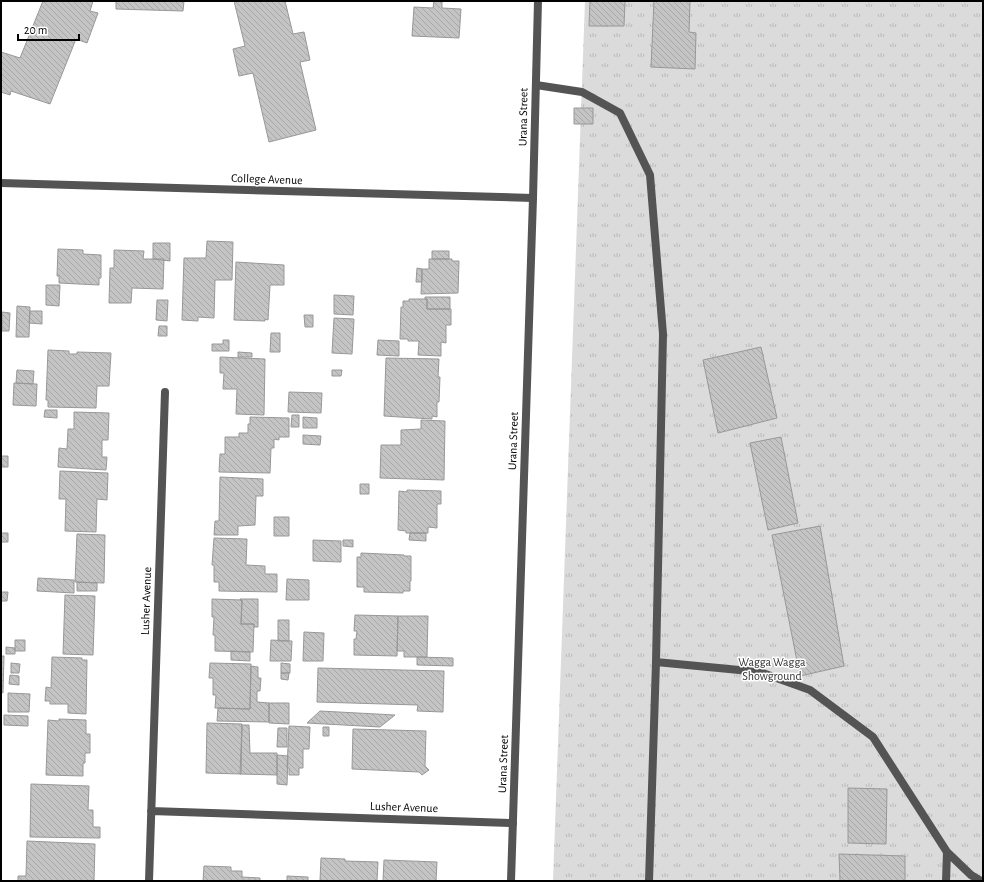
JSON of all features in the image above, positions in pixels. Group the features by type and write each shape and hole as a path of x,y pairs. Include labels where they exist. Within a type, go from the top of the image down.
{"street":[{"name":"Urana Street","path":"511,881 538,1"},
{"path":"536,85 582,92 620,113 650,175 663,334 656,662 649,881"},
{"name":"College Avenue","path":"1,183 533,198"},
{"name":"Lusher Avenue","path":"149,881 166,392"},
{"path":"656,662 760,672 810,690 873,737 947,852 971,875 981,881"},
{"name":"Lusher Avenue","path":"151,811 513,823"},
{"path":"946,881 947,852"}],"green space":[{"name":"Wagga Wagga Showground","path":"585,1 983,1 983,881 553,881"}],"building":[{"path":"43,1 93,1 90,11 98,13 87,43 76,39 50,104 11,91 10,95 1,92 1,52 20,58"},
{"path":"116,1 184,1 183,11 116,9"},
{"path":"234,1 285,1 293,34 304,32 310,60 300,62 316,130 269,142 253,73 239,76 233,49 245,46"},
{"path":"434,1 442,1 442,8 461,9 459,38 412,36 414,7 433,8"},
{"path":"590,1 625,1 624,26 589,26"},
{"path":"654,1 690,1 689,32 696,33 695,69 651,67"},
{"path":"574,108 593,108 593,124 574,124"},
{"path":"207,241 233,242 232,280 215,280 214,318 198,317 198,321 182,320 184,258 206,258"},
{"path":"153,243 170,243 170,261 153,259"},
{"path":"58,249 83,250 83,254 101,255 101,278 99,278 99,285 59,283 59,276 57,276"},
{"path":"114,250 144,251 143,259 164,259 163,289 132,288 131,303 109,303 110,268 114,268"},
{"path":"432,251 449,251 449,259 432,259"},
{"path":"429,259 452,259 452,261 459,261 458,293 421,294 422,269 429,269"},
{"path":"236,262 284,265 284,285 270,285 268,320 234,320"},
{"path":"417,268 422,269 422,282 416,282"},
{"path":"46,285 60,285 59,306 46,305"},
{"path":"334,295 354,296 353,315 334,314"},
{"path":"425,297 450,297 450,309 427,309 427,299 425,299"},
{"path":"409,299 427,299 427,309 451,309 451,325 446,325 446,343 441,342 441,356 418,355 419,341 400,339 401,307 403,307 403,301 409,301"},
{"path":"157,300 168,300 167,321 156,320"},
{"path":"17,306 30,307 29,337 16,337"},
{"path":"30,311 42,311 42,324 29,323"},
{"path":"2,312 10,313 9,331 2,331"},
{"path":"304,315 313,315 313,327 305,327"},
{"path":"334,318 354,319 352,354 332,353"},
{"path":"159,326 167,326 167,336 158,336"},
{"path":"271,333 280,333 280,352 270,352"},
{"path":"223,340 229,340 229,351 212,351 212,344 223,344"},
{"path":"378,340 399,341 399,356 377,355"},
{"path":"761,347 777,418 718,433 703,360"},
{"path":"48,350 69,351 69,354 77,354 77,352 111,353 109,386 97,386 96,408 48,407 48,400 46,400"},
{"path":"238,352 252,353 252,357 238,357"},
{"path":"220,357 265,359 264,415 236,414 237,389 223,389 224,373 220,373"},
{"path":"386,358 439,359 438,377 440,377 437,417 432,416 432,419 384,416"},
{"path":"17,370 34,371 33,384 16,383"},
{"path":"332,370 342,370 341,376 332,376"},
{"path":"14,383 37,384 36,406 13,405"},
{"path":"289,392 322,393 321,413 288,412"},
{"path":"45,410 57,410 57,418 44,417"},
{"path":"74,412 109,413 108,440 102,440 102,457 107,457 106,470 58,467 59,448 67,449 68,429 74,429"},
{"path":"292,415 299,415 299,427 291,427"},
{"path":"250,417 289,418 289,437 279,437 279,440 274,439 274,448 271,448 270,473 219,472 220,454 225,454 225,437 239,437 239,433 248,433"},
{"path":"303,417 317,418 317,428 303,428"},
{"path":"421,420 445,421 444,480 380,478 381,445 401,445 401,430 421,429"},
{"path":"303,435 321,436 320,445 303,444"},
{"path":"781,437 798,523 768,530 750,443"},
{"path":"1,456 8,456 8,467 1,467"},
{"path":"60,471 108,473 107,500 97,499 96,532 65,531 66,499 59,499"},
{"path":"220,477 263,479 263,496 256,496 255,525 238,526 238,535 214,535 215,521 219,521"},
{"path":"360,484 369,484 369,494 360,494"},
{"path":"407,490 441,491 441,504 437,504 437,528 428,527 428,533 406,533 406,531 398,530 399,491 407,492"},
{"path":"274,517 289,517 289,536 274,536"},
{"path":"820,526 844,666 800,676 772,535"},
{"path":"1,533 8,533 8,542 1,542"},
{"path":"410,533 426,533 426,541 409,540"},
{"path":"77,534 105,535 104,583 75,582"},
{"path":"214,538 247,539 246,565 265,566 265,574 277,574 277,592 219,591 219,582 214,582 214,565 212,565"},
{"path":"313,540 341,541 341,562 313,561"},
{"path":"343,540 353,540 353,547 343,546"},
{"path":"361,553 411,556 410,591 403,591 403,593 364,592 364,587 357,587 357,557 361,557"},
{"path":"38,578 74,580 74,593 37,591"},
{"path":"287,579 309,580 309,600 286,600"},
{"path":"77,582 97,583 97,591 77,591"},
{"path":"1,592 8,592 7,601 1,601"},
{"path":"65,595 95,596 93,655 63,654"},
{"path":"212,599 242,600 241,624 254,624 253,652 215,651"},
{"path":"240,599 258,599 258,627 254,627 254,624 241,624 242,600"},
{"path":"355,615 398,616 397,656 354,655 354,639 356,639 357,631 354,631"},
{"path":"398,616 428,616 427,657 404,657 404,651 397,651"},
{"path":"278,620 289,620 289,641 278,641"},
{"path":"304,632 324,633 323,661 303,661"},
{"path":"15,640 25,640 25,651 15,651"},
{"path":"271,640 292,641 291,661 270,661"},
{"path":"6,647 15,648 15,654 6,654"},
{"path":"231,651 250,652 250,661 231,660"},
{"path":"1,656 4,656 3,693 1,692"},
{"path":"52,657 82,658 82,660 87,660 86,714 68,713 68,704 50,704 50,701 45,701 46,687 51,688"},
{"path":"417,657 453,658 453,666 417,665"},
{"path":"11,663 20,664 19,673 11,673"},
{"path":"210,663 251,664 250,709 215,708 216,695 213,695 213,678 209,678"},
{"path":"281,663 290,664 290,673 281,673"},
{"path":"251,666 258,667 258,678 261,678 260,691 257,691 257,702 269,703 269,722 217,721 218,708 250,709"},
{"path":"318,668 444,671 443,712 417,711 418,705 317,702"},
{"path":"281,673 289,673 288,680 281,679"},
{"path":"10,675 19,676 19,685 9,684"},
{"path":"8,693 30,694 29,712 8,712"},
{"path":"269,703 289,703 289,724 269,723"},
{"path":"320,711 395,715 380,727 307,723"},
{"path":"4,715 28,716 28,726 4,725"},
{"path":"59,719 86,720 86,734 90,734 90,753 85,753 83,776 46,775 48,720 59,721"},
{"path":"207,723 242,724 241,774 206,773"},
{"path":"242,725 249,725 250,753 277,753 277,775 240,774"},
{"path":"289,726 310,727 309,749 303,749 303,768 299,768 299,775 289,775 289,768 287,768"},
{"path":"323,727 329,727 329,736 323,736"},
{"path":"278,728 287,728 287,747 277,747"},
{"path":"353,729 426,731 425,766 429,770 422,775 419,772 352,769"},
{"path":"277,755 288,756 287,785 277,784"},
{"path":"31,784 89,786 88,810 93,810 93,827 100,827 100,838 30,837"},
{"path":"848,788 887,789 886,844 848,843"},
{"path":"27,841 95,844 94,881 18,881 18,876 26,876"},
{"path":"839,854 905,856 905,881 840,881"},
{"path":"321,858 345,859 345,861 378,862 377,881 320,881"},
{"path":"384,860 437,862 436,881 383,881"},
{"path":"204,866 231,867 231,871 242,871 242,877 260,878 260,881 203,881"},
{"path":"287,876 308,877 308,881 287,881"}]}
